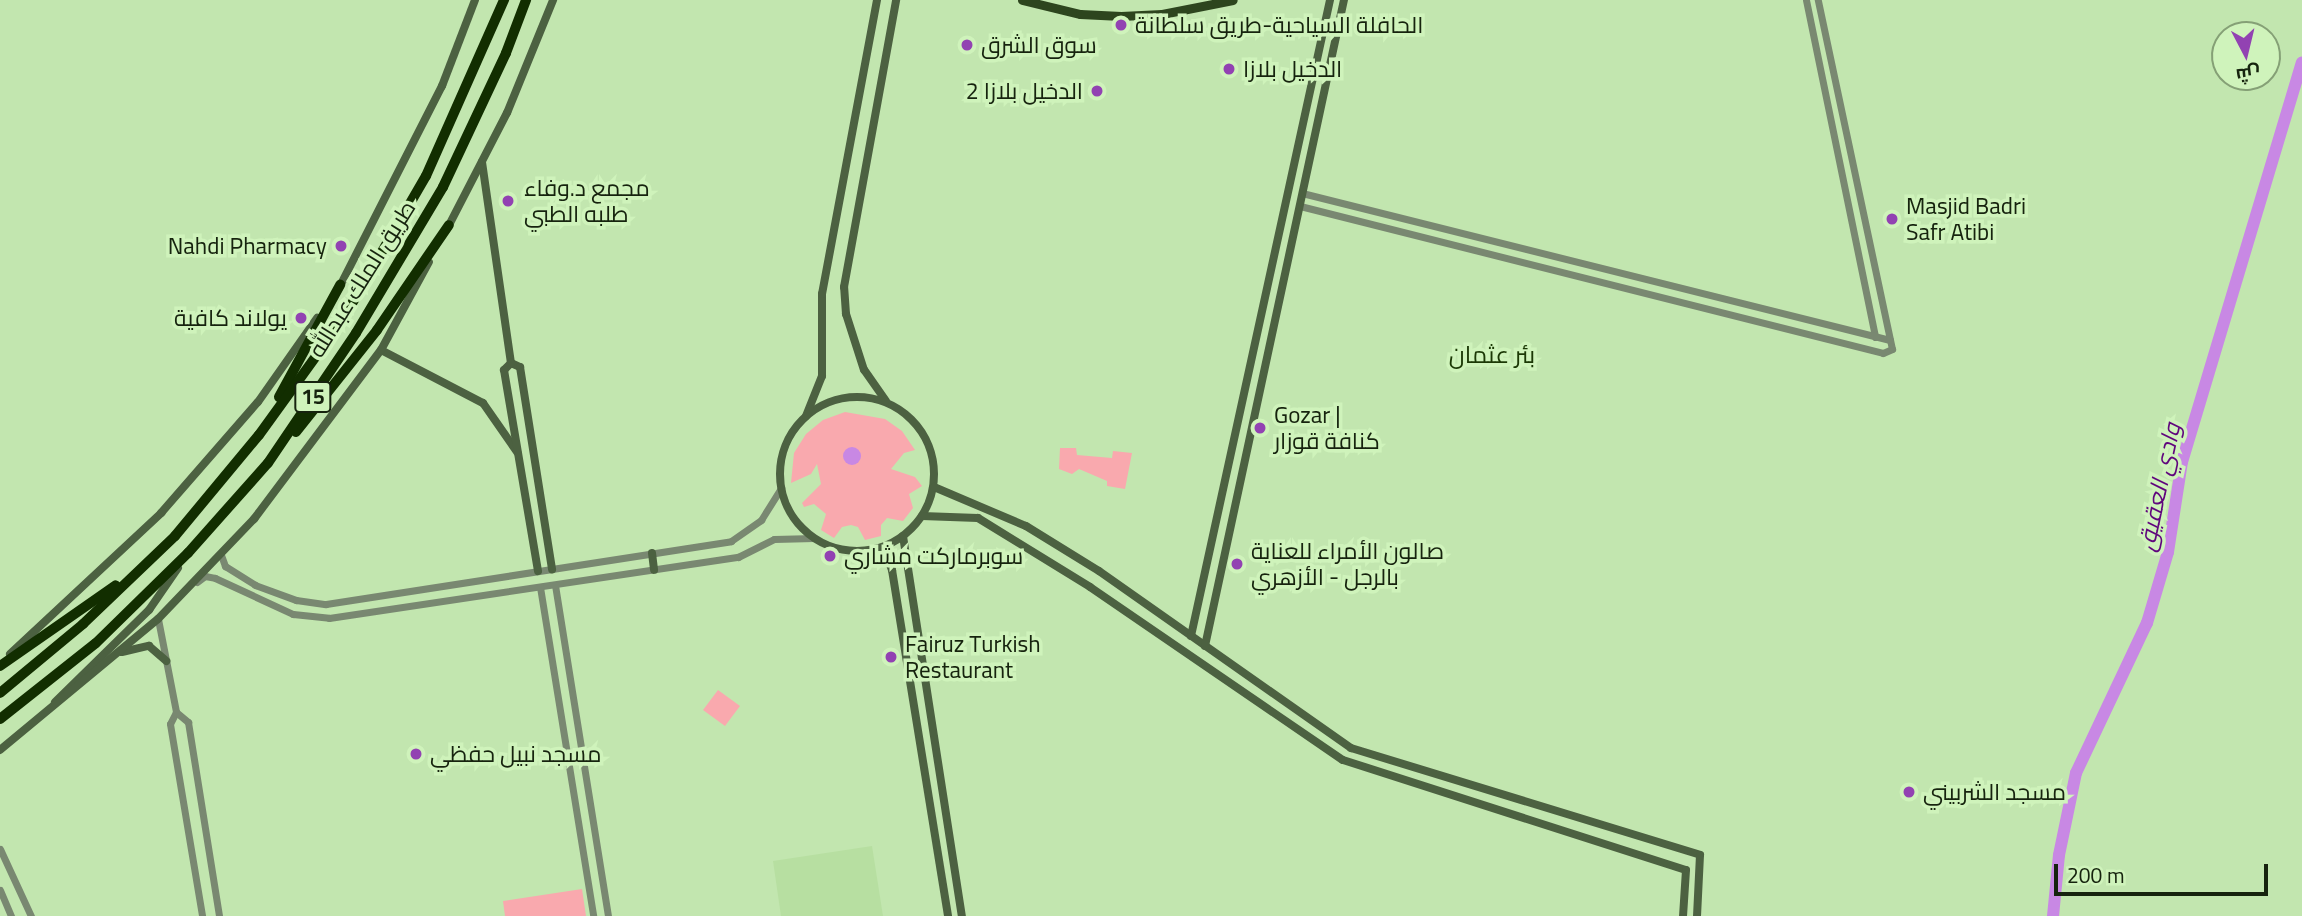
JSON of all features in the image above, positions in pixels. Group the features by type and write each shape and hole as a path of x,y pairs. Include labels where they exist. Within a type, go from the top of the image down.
{"highway":[{"name":"طريق الملك عبدالله","path":"0,693 83,625 175,536 258,435 343,319 426,176 505,0"},
{"name":"طريق الملك عبدالله","path":"0,719 96,643 188,553 268,463 356,333 443,187 506,53 526,0"},
{"path":"268,463 332,391 449,225"},
{"path":"258,435 340,285"},
{"path":"0,664 91,605 175,536"}],"main road":[{"path":"0,664 162,513 258,402 340,285 442,86 475,0"},
{"path":"0,750 158,619 221,555 301,461 381,350 482,160 553,0"},
{"path":"877,0 822,294 821,376 805,417 793,431 781,458 781,488 793,519 814,538 837,549 874,550 904,536 922,516 934,487 933,458 921,431 888,404 870,384 844,301 896,0"},
{"path":"1022,0 1080,14 1121,16 1162,14 1233,0"},
{"path":"1191,636 1330,0"},
{"path":"1205,646 1344,0"},
{"path":"482,160 511,363"},
{"path":"381,350 483,403 519,455"},
{"path":"511,363 504,370 538,571"},
{"path":"511,363 520,367 552,569"},
{"path":"805,417 843,398 888,404"},
{"path":"934,487 1026,526 1358,751 1700,855 1697,916"},
{"path":"1219,508 1234,511"},
{"path":"922,516 978,518 1090,586 1343,760 1686,870 1683,916"},
{"path":"904,536 962,916"},
{"path":"874,550 888,559 892,570 948,916"},
{"path":"47,713 62,693 149,610 188,553"},
{"path":"652,553 654,570"},
{"path":"116,655 149,646 166,661"}],"street":[{"path":"1805,0 1875,337"},
{"path":"1300,206 1883,353 1892,349 1818,0"},
{"path":"1302,193 1890,341"},
{"path":"221,555 234,573 268,590 305,602 326,604 730,541 761,520 781,488"},
{"path":"193,584 205,576 215,578 258,601 293,614 329,618 738,557 774,539 814,538"},
{"path":"555,584 608,916"},
{"path":"540,587 593,916"},
{"path":"258,601 268,590"},
{"path":"158,619 176,712 170,724 201,916"},
{"path":"176,712 188,722 219,916"},
{"path":"0,849 31,916"},
{"path":"0,890 11,916"}],"shaded area":[{"path":"845,412 885,419 902,431 915,450 904,453 891,469 915,477 922,486 909,494 913,508 903,521 887,518 881,525 881,536 865,540 858,527 851,525 842,527 834,538 821,530 826,514 814,504 804,507 802,503 821,484 817,464 811,474 791,483 794,453 806,434 823,420"},
{"path":"848,447 856,447 861,456 859,463 848,465 843,460 843,452"},
{"path":"1060,448 1076,448 1077,455 1112,458 1113,451 1132,453 1125,489 1107,486 1107,481 1079,469 1072,474 1059,469"},
{"path":"718,690 740,706 725,726 703,710"},
{"path":"872,846 883,916 781,916 773,861"},
{"path":"582,889 586,916 505,916 503,901"}],"waterway":[{"name":"وادي العقيق","path":"2053,916 2059,855 2076,773 2147,623 2168,552 2182,462 2302,63"}],"place":[{"name":"الحافلة السياحية-طريق سلطانة","path":"1121,25"},
{"name":"سوق الشرق","path":"967,45"},
{"name":"الدخیل بلازا","path":"1229,69"},
{"name":"الدخیل بلازا 2","path":"1097,91"},
{"name":"مجمع د.وفاء طلبه الطبي","path":"508,201"},
{"name":"Masjid Badri Safr Atibi","path":"1892,219"},
{"name":"Nahdi Pharmacy","path":"341,246"},
{"name":"يولاند كافية","path":"301,318"},
{"name":"Gozar | كنافة قوزار","path":"1260,428"},
{"name":"سوبرماركت مشاري","path":"830,556"},
{"name":"صالون الأمراء للعناية بالرجل - الأزهري","path":"1237,564"},
{"name":"Fairuz Turkish Restaurant","path":"891,657"},
{"name":"مسجد نبيل حفظي","path":"416,754"},
{"name":"مسجد الشربيني","path":"1909,792"}],"district":[{"name":"بئر عثمان","path":"1492,355"}]}
